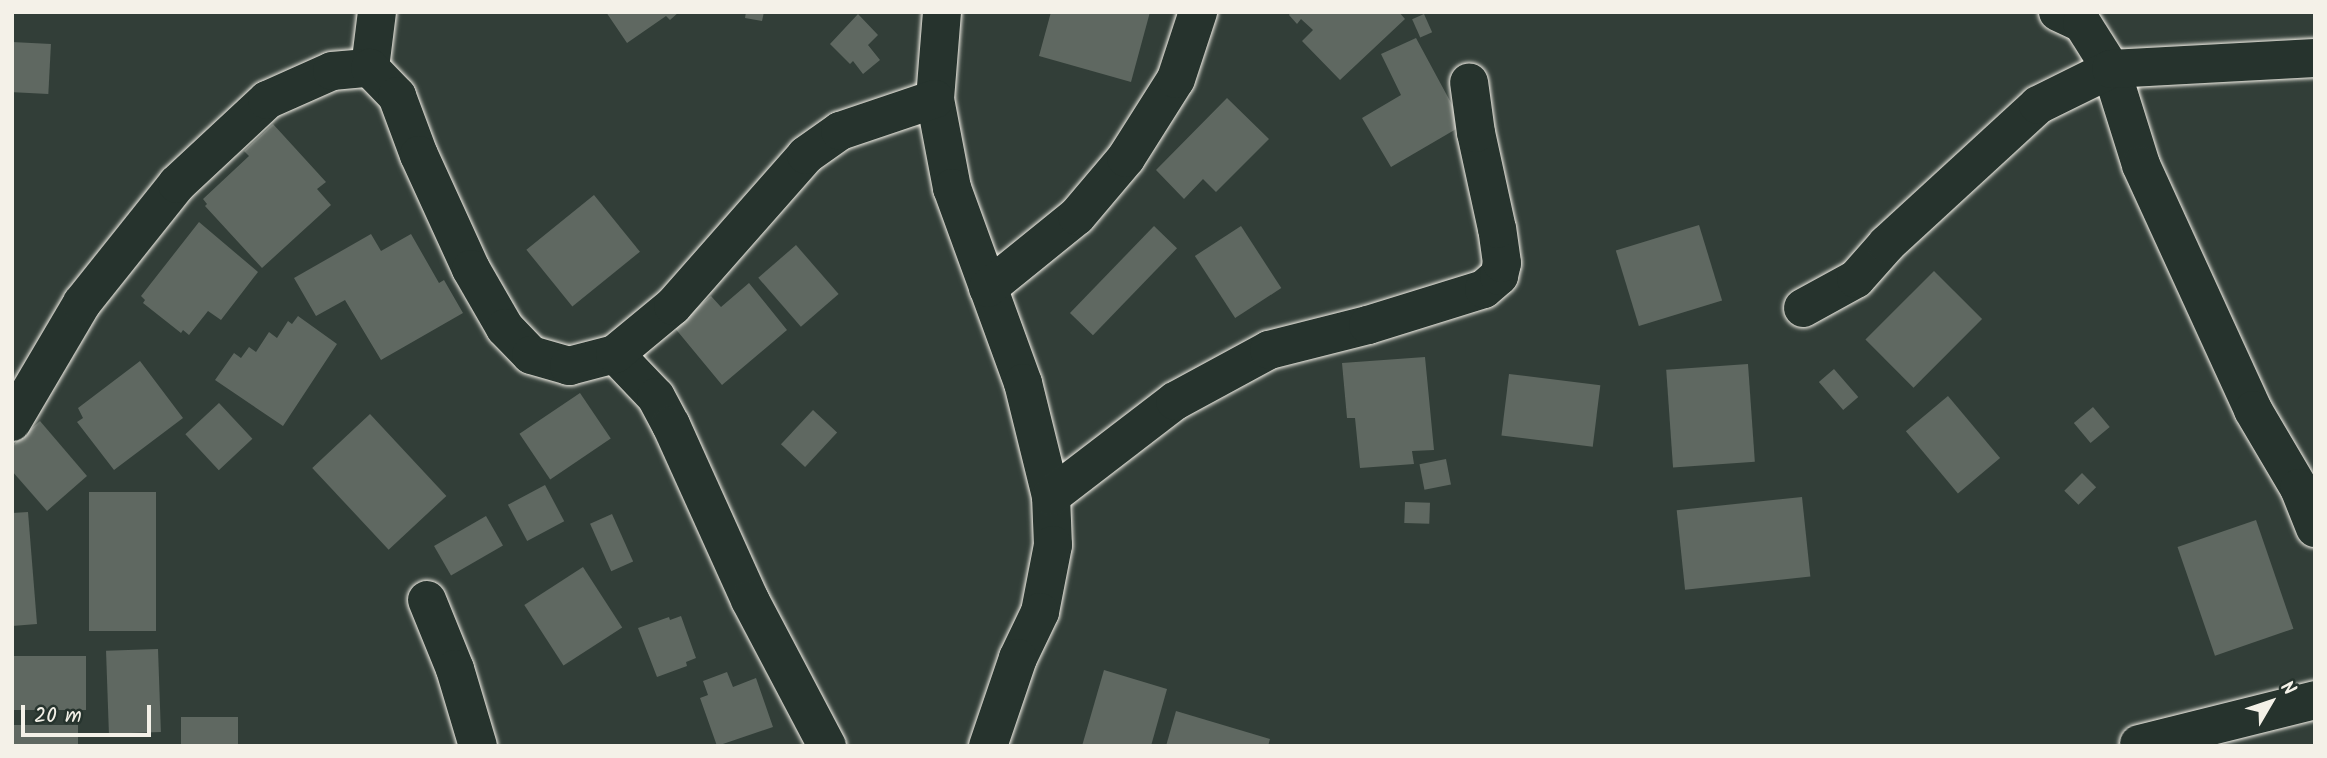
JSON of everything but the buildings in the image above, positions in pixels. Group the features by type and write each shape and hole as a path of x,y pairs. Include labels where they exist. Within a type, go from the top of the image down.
{"street":[{"path":"370,68 377,12"},
{"path":"943,12 936,99 952,188 1023,383 1051,496 1053,545 1040,611 1018,658 988,746"},
{"path":"988,288 1077,216 1126,158 1176,79 1198,12"},
{"path":"2057,12 2082,23 2111,69 2141,165 2253,410 2299,488 2315,528"},
{"path":"1803,308 1856,279 1895,236 2038,106 2111,69 2315,58"},
{"path":"370,68 397,96 419,155 471,268 505,328 531,355 569,366 615,354 673,306 806,155 841,131 936,99"},
{"path":"12,422 82,303 177,184 267,100 332,71 370,68"},
{"path":"1051,496 1175,401 1269,350 1368,325 1484,289 1499,276 1502,263 1499,240 1476,133 1469,82"},
{"path":"615,354 656,397 750,600 827,746"},
{"path":"427,600 455,669 478,746"},
{"path":"2139,744 2315,700"}]}
